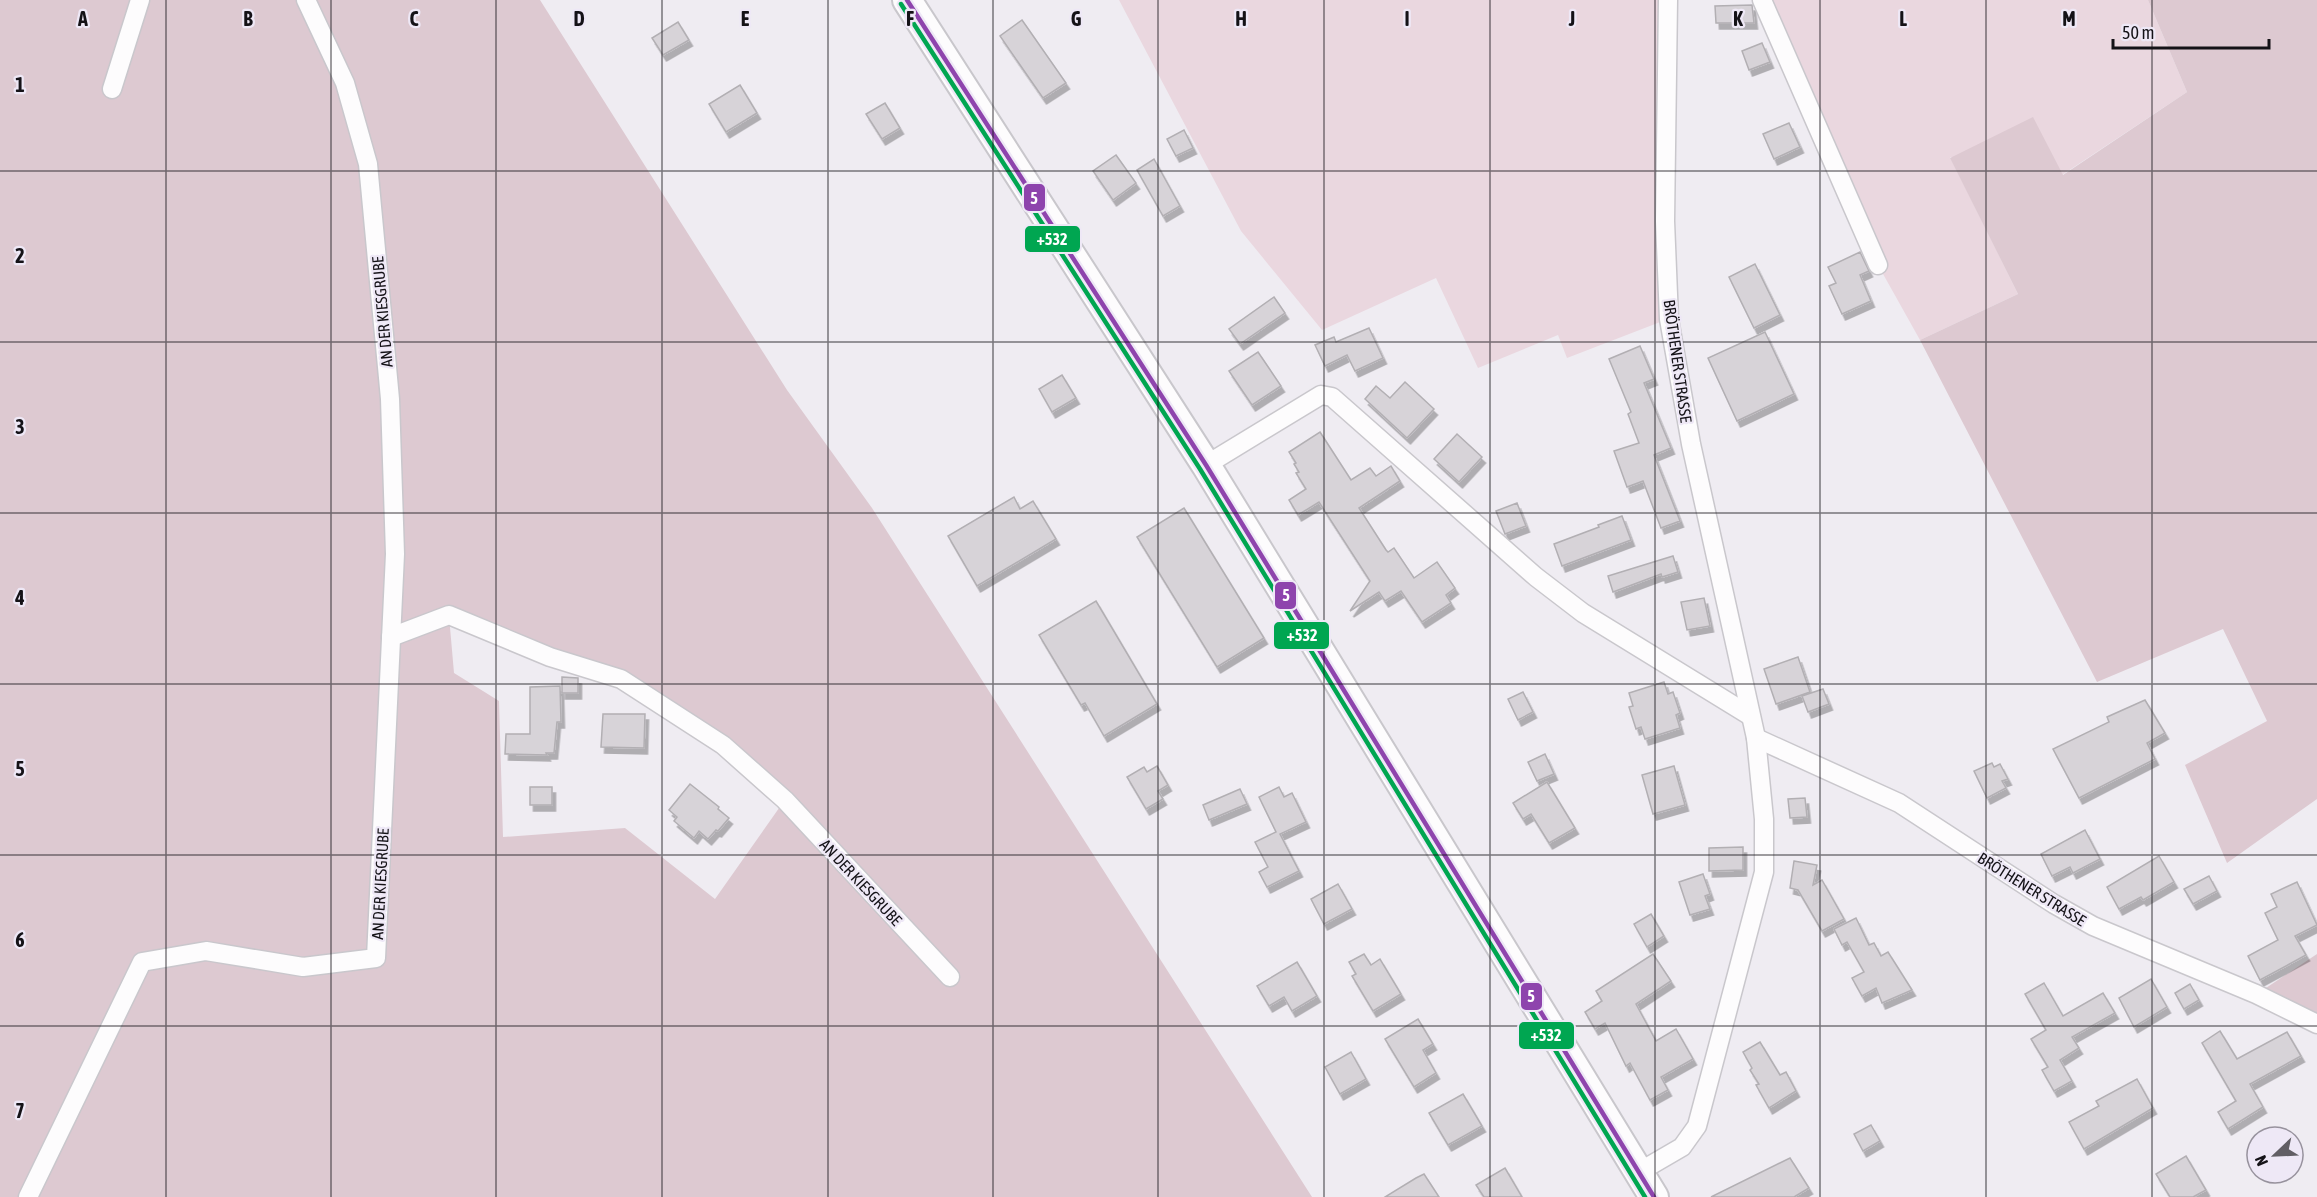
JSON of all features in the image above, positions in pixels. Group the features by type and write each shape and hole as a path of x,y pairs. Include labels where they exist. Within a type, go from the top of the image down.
{"main road":[{"path":"907,0 1206,465 1654,1197"}],"street":[{"path":"112,89 140,0"},
{"name":"AN DER KIESGRUBE","path":"28,1197 142,962 206,951 303,967 376,958 395,554 390,399 368,164 345,83 306,0"},
{"name":"BRÖTHENER STRASSE","path":"1639,1172 1682,1147 1697,1126 1764,872 1764,819 1756,738 1749,715 1691,444 1669,319 1665,220 1668,0"},
{"path":"1762,0 1878,265"},
{"path":"1206,465 1321,395 1332,397 1536,577 1573,606 1749,715"},
{"name":"AN DER KIESGRUBE","path":"391,637 448,615 550,657 621,679 723,745 785,800 950,976"},
{"name":"BRÖTHENER STRASSE","path":"1756,738 1899,803 2054,904 2093,926 2256,994 2317,1024"}],"shaded area":[{"path":"0,0 540,0 787,390 872,508 1312,1197 0,1197","holes":["449,616 621,679 784,801 715,899 625,828 503,837 499,701 454,673"]},
{"path":"1119,0 1668,0 1668,319 1567,358 1558,335 1478,368 1436,278 1322,330 1241,231"},
{"path":"1762,0 2148,0 2187,92 2062,175 1950,157 2018,294 1920,340 1878,265"},
{"path":"2148,0 2317,0 2317,799 2227,863 2185,765 2267,721 2223,629 2097,682 1920,340 2018,294 1950,158 2033,117 2063,175 2187,92"},
{"path":"2317,954 2317,1024 2257,994"}],"building":[{"path":"1752,5 1754,23 1716,23 1715,6"},
{"path":"1022,20 1066,83 1043,98 1000,36"},
{"path":"678,22 689,40 663,55 652,38"},
{"path":"1762,43 1770,62 1749,70 1742,51"},
{"path":"740,85 757,113 726,132 709,104"},
{"path":"885,103 900,128 882,139 866,114"},
{"path":"1789,123 1800,147 1774,159 1763,134"},
{"path":"1184,130 1193,148 1176,156 1167,139"},
{"path":"1116,155 1136,183 1113,200 1093,171"},
{"path":"1154,159 1180,206 1163,216 1137,170"},
{"path":"1860,252 1869,271 1860,275 1871,301 1842,314 1829,286 1836,283 1828,267"},
{"path":"1755,264 1780,315 1754,328 1729,277"},
{"path":"1274,297 1285,313 1240,344 1229,329"},
{"path":"1369,328 1383,358 1355,371 1347,355 1325,366 1315,345 1334,337 1336,342"},
{"path":"1765,332 1794,394 1737,421 1708,358"},
{"path":"1640,346 1654,379 1644,383 1671,448 1654,455 1680,521 1661,528 1643,481 1627,487 1614,451 1639,443 1628,414 1631,412 1609,359"},
{"path":"1258,352 1281,386 1252,405 1229,371"},
{"path":"1062,375 1076,398 1052,412 1039,389"},
{"path":"1405,382 1434,409 1407,438 1365,399 1376,386 1390,398"},
{"path":"1320,432 1351,480 1370,468 1376,476 1391,466 1400,481 1359,508 1386,550 1388,552 1394,548 1414,578 1437,562 1455,588 1446,595 1451,603 1422,622 1401,591 1385,601 1379,592 1350,611 1370,581 1319,502 1298,515 1289,500 1306,489 1296,473 1299,472 1289,452"},
{"path":"1457,434 1482,457 1459,482 1434,459"},
{"path":"1014,497 1020,509 1033,501 1056,539 977,586 948,536"},
{"path":"1517,503 1526,526 1505,534 1496,511"},
{"path":"1184,508 1264,638 1217,667 1137,537"},
{"path":"1622,516 1631,540 1562,566 1554,544"},
{"path":"1673,556 1678,572 1662,577 1661,574 1613,592 1608,576"},
{"path":"1704,598 1710,626 1687,630 1681,602"},
{"path":"1096,601 1157,704 1104,736 1085,703 1081,705 1039,635"},
{"path":"1798,657 1810,692 1776,704 1764,669"},
{"path":"562,677 578,678 578,693 562,693"},
{"path":"1664,682 1668,694 1673,692 1680,713 1676,715 1680,728 1645,739 1641,727 1636,729 1629,707 1633,706 1629,693"},
{"path":"560,686 561,722 557,722 554,753 546,753 547,755 505,754 506,734 530,734 530,687"},
{"path":"1823,689 1829,704 1808,712 1802,696"},
{"path":"1523,692 1533,712 1518,720 1508,699"},
{"path":"2145,700 2165,733 2147,743 2155,759 2079,798 2053,749 2109,722 2107,717"},
{"path":"603,714 645,714 644,748 601,747"},
{"path":"1545,754 1554,774 1537,781 1528,762"},
{"path":"1992,763 1994,767 2000,764 2008,779 2002,781 2006,788 1987,798 1974,771"},
{"path":"1157,766 1168,785 1158,791 1163,799 1146,809 1127,777 1144,767 1147,772"},
{"path":"1674,766 1685,805 1653,814 1642,775"},
{"path":"1547,782 1575,828 1549,843 1531,814 1523,819 1513,803"},
{"path":"690,784 729,818 708,839 699,831 694,838 674,821 677,817 669,810"},
{"path":"530,787 552,787 552,805 530,805"},
{"path":"1279,787 1284,797 1292,793 1306,822 1280,834 1299,871 1267,887 1259,872 1268,867 1255,842 1276,832 1259,797"},
{"path":"1240,789 1247,804 1209,820 1203,805"},
{"path":"1805,798 1807,817 1790,818 1788,799"},
{"path":"2085,830 2100,859 2073,873 2070,867 2052,876 2041,854"},
{"path":"1743,847 1743,870 1709,871 1709,848"},
{"path":"2159,856 2174,882 2143,900 2141,897 2119,909 2107,887"},
{"path":"1794,861 1817,865 1813,885 1822,880 1844,919 1822,931 1798,890 1790,888"},
{"path":"1703,874 1710,894 1705,896 1710,909 1690,915 1679,882"},
{"path":"2209,876 2217,891 2193,904 2184,889"},
{"path":"2297,882 2317,925 2295,936 2306,955 2260,980 2248,956 2278,940 2265,913 2277,907 2271,894"},
{"path":"1338,884 1352,909 1324,924 1311,899"},
{"path":"1651,914 1664,936 1647,947 1634,924"},
{"path":"1856,918 1869,945 1874,943 1881,956 1888,952 1912,990 1882,1003 1876,988 1862,996 1852,978 1864,972 1847,942 1842,945 1834,929"},
{"path":"1364,954 1371,965 1380,959 1401,994 1373,1011 1352,976 1356,974 1349,962"},
{"path":"1653,954 1671,981 1636,1004 1656,1041 1676,1029 1693,1059 1661,1077 1668,1090 1650,1100 1630,1063 1626,1066 1605,1023 1595,1029 1585,1012 1602,1001 1596,991"},
{"path":"1297,962 1317,996 1292,1011 1284,997 1269,1006 1257,986"},
{"path":"2151,979 2167,1007 2134,1027 2119,998"},
{"path":"2044,983 2063,1016 2103,993 2115,1013 2072,1037 2079,1048 2060,1060 2072,1081 2054,1091 2042,1070 2048,1067 2031,1039 2046,1030 2025,994"},
{"path":"2190,984 2199,1000 2184,1009 2175,993"},
{"path":"1418,1019 1433,1044 1423,1050 1436,1073 1414,1087 1385,1039"},
{"path":"2220,1031 2237,1059 2287,1032 2301,1056 2250,1084 2263,1107 2228,1129 2218,1112 2236,1101 2202,1043"},
{"path":"1760,1042 1780,1075 1786,1072 1796,1091 1769,1108 1756,1085 1759,1084 1743,1052"},
{"path":"1351,1052 1366,1079 1340,1094 1325,1067"},
{"path":"2137,1079 2153,1108 2084,1149 2069,1122 2099,1106 2096,1101"},
{"path":"1463,1094 1482,1126 1448,1145 1429,1113"},
{"path":"1871,1125 1880,1141 1863,1151 1854,1134"},
{"path":"2186,1156 2206,1190 2193,1197 2170,1197 2156,1174"},
{"path":"1790,1158 1809,1188 1794,1197 1711,1197"},
{"path":"1505,1168 1522,1197 1484,1197 1476,1185"},
{"path":"1424,1174 1439,1197 1385,1197 1416,1178"}],"transit line":[{"name":"5","path":"907,0 1206,465 1654,1197"},
{"name":"+532","path":"901,4 1200,469 1645,1197"}]}
